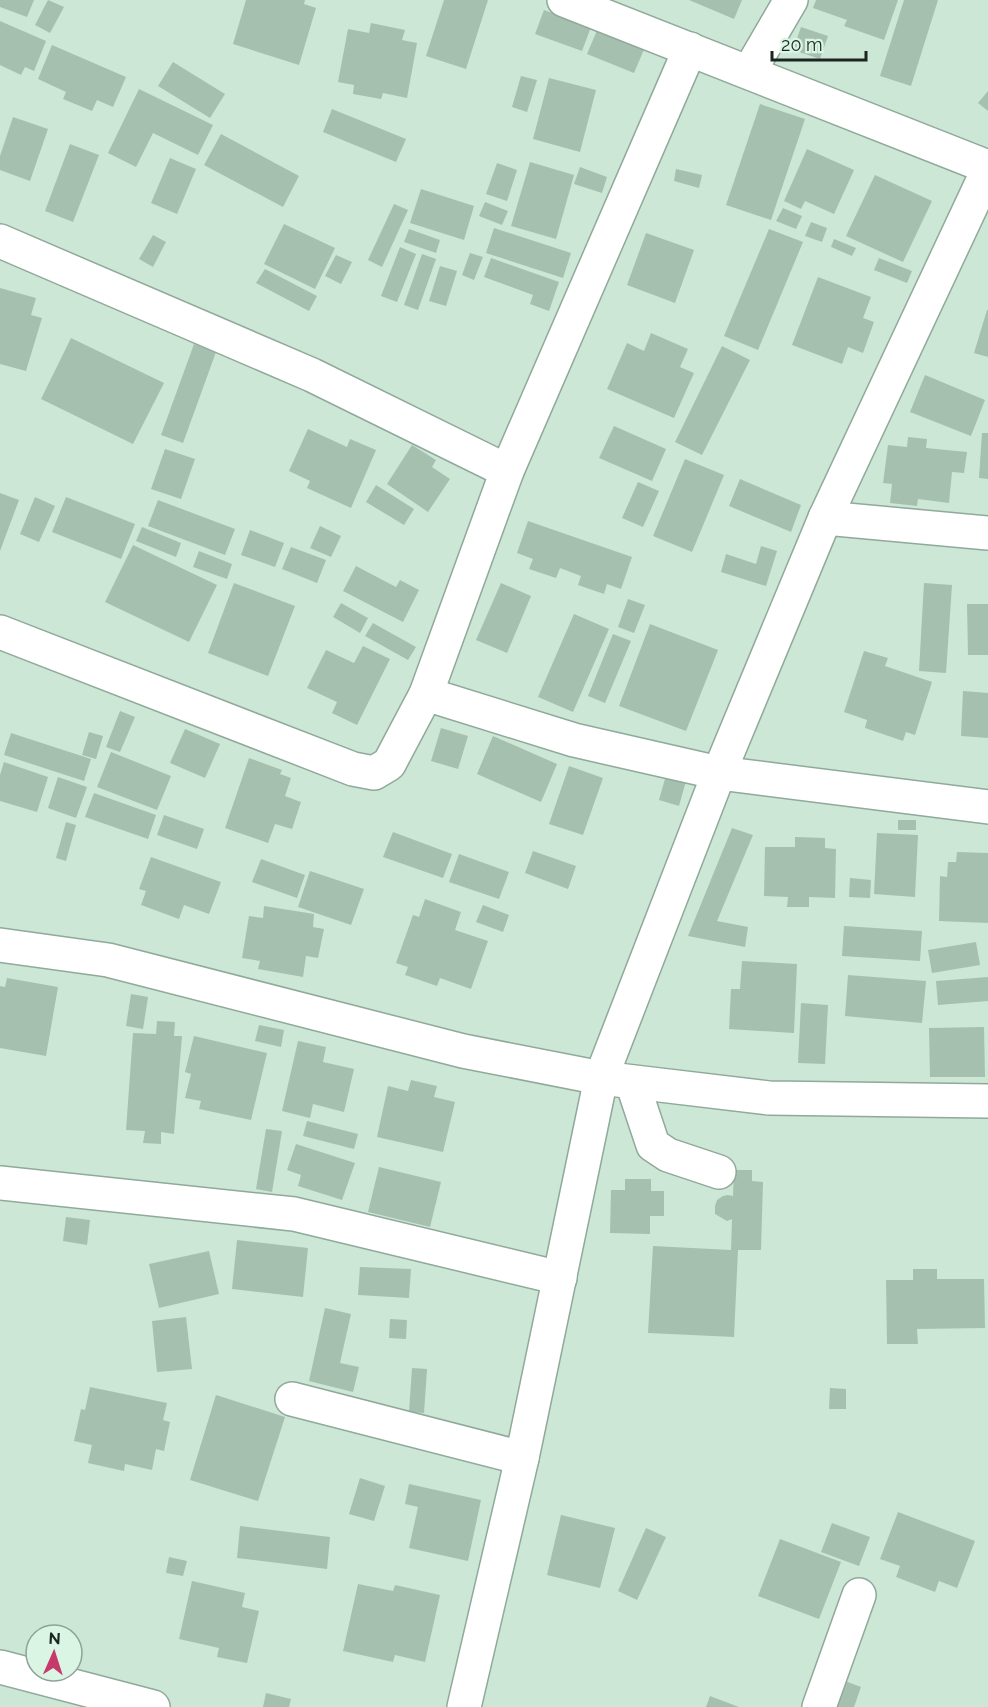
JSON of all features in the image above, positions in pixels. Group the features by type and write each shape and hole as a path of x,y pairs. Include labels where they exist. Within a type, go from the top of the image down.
{"street":[{"path":"464,1707 522,1458 560,1278 616,1080 719,773 825,518 988,169 564,0"},
{"path":"749,72 790,0"},
{"path":"0,632 353,769 374,773 389,764 426,694 507,471 690,49"},
{"path":"0,241 312,375 507,471"},
{"path":"825,518 988,533"},
{"path":"426,694 574,740 719,773 988,807"},
{"path":"0,945 108,960 463,1051 616,1080 769,1098 988,1101"},
{"path":"616,1080 653,1145 668,1155 719,1172"},
{"path":"0,1183 294,1214 560,1278"},
{"path":"292,1399 522,1458"},
{"path":"819,1707 859,1595"},
{"path":"0,1667 153,1707"}],"building":[{"path":"0,0 34,0 27,17 0,7"},
{"path":"48,0 64,7 50,33 35,25"},
{"path":"246,0 305,0 304,4 316,8 299,65 233,44"},
{"path":"444,0 488,0 466,69 426,56"},
{"path":"689,0 742,0 734,19"},
{"path":"816,0 898,0 884,40 844,26 847,20 813,8"},
{"path":"904,0 938,0 911,86 880,76"},
{"path":"544,10 591,27 582,51 535,34"},
{"path":"0,21 46,41 34,71 25,67 21,75 0,65"},
{"path":"371,23 405,30 402,40 417,43 407,98 383,93 381,99 353,94 354,85 338,82 348,29 369,33"},
{"path":"801,27 828,36 820,59 793,50"},
{"path":"598,28 645,47 634,73 587,54"},
{"path":"52,45 126,77 113,107 97,100 92,111 63,99 66,92 38,79"},
{"path":"173,62 225,94 210,118 158,86"},
{"path":"521,76 537,80 527,112 512,107"},
{"path":"549,78 596,90 580,152 533,139"},
{"path":"139,89 213,125 198,155 153,133 136,167 108,153"},
{"path":"988,91 988,111 978,103"},
{"path":"760,104 805,119 771,220 726,205"},
{"path":"332,109 406,139 396,162 323,132"},
{"path":"13,117 48,129 30,181 0,170 0,156"},
{"path":"221,134 299,176 283,207 204,165"},
{"path":"70,144 99,155 73,222 45,211"},
{"path":"807,149 854,170 834,214 805,201 801,209 784,201"},
{"path":"170,158 196,169 177,214 151,203"},
{"path":"530,162 574,175 556,239 511,226"},
{"path":"497,163 517,170 507,201 486,194"},
{"path":"580,167 607,177 602,193 574,184"},
{"path":"676,169 702,175 699,188 674,181"},
{"path":"875,175 932,201 903,262 846,236"},
{"path":"421,189 474,206 464,240 410,223"},
{"path":"485,202 508,211 502,225 479,216"},
{"path":"394,204 408,210 382,267 368,260"},
{"path":"783,208 802,216 796,229 776,221"},
{"path":"811,222 827,228 822,242 805,236"},
{"path":"284,224 335,248 315,289 264,264"},
{"path":"494,228 571,253 563,278 486,253"},
{"path":"409,229 440,240 436,253 404,242"},
{"path":"769,229 803,242 758,350 724,336"},
{"path":"646,233 694,250 675,303 627,285"},
{"path":"153,235 166,242 153,267 139,259"},
{"path":"834,239 856,248 852,256 831,247"},
{"path":"400,247 416,254 397,302 381,296"},
{"path":"470,253 483,257 474,280 462,275"},
{"path":"422,254 436,259 418,310 404,305"},
{"path":"336,255 352,262 341,284 325,276"},
{"path":"491,258 559,282 549,311 530,304 533,295 484,277"},
{"path":"879,258 912,271 907,283 874,270"},
{"path":"440,266 457,271 446,306 429,301"},
{"path":"265,269 317,296 309,311 256,283"},
{"path":"818,277 871,297 863,318 874,322 863,353 848,347 842,364 792,345"},
{"path":"0,288 36,298 31,315 42,318 26,371 0,364"},
{"path":"988,310 988,357 974,353"},
{"path":"651,333 688,349 680,367 694,373 674,418 607,389 627,343 644,351"},
{"path":"71,338 164,383 133,444 41,399"},
{"path":"194,344 216,352 183,443 161,435"},
{"path":"722,346 750,360 702,455 675,442"},
{"path":"925,375 985,400 971,436 910,412"},
{"path":"614,426 666,449 652,481 599,458"},
{"path":"308,429 347,447 350,439 376,450 351,508 307,488 310,481 289,471"},
{"path":"982,433 988,433 988,479 979,478"},
{"path":"908,437 927,439 926,448 967,452 964,473 952,472 949,503 918,499 917,506 890,503 892,484 883,483 888,445 907,447"},
{"path":"412,445 436,460 432,467 450,479 428,512 387,484"},
{"path":"165,449 195,459 181,499 151,489"},
{"path":"685,459 724,475 692,552 653,536"},
{"path":"740,479 801,505 791,532 729,506"},
{"path":"638,482 659,491 643,527 622,518"},
{"path":"376,485 414,509 404,525 366,502"},
{"path":"0,493 19,500 0,551"},
{"path":"35,497 55,506 39,542 20,534"},
{"path":"66,497 135,524 121,559 52,532"},
{"path":"158,500 235,529 225,555 148,526"},
{"path":"528,521 632,557 621,589 607,584 604,594 578,585 581,576 560,568 556,578 529,569 533,559 517,553"},
{"path":"320,526 341,536 331,557 310,548"},
{"path":"142,527 181,543 176,557 136,541"},
{"path":"250,530 284,543 275,567 241,555"},
{"path":"133,545 217,585 189,642 105,602"},
{"path":"761,546 777,551 766,586 721,572 726,554 756,564"},
{"path":"291,547 326,560 317,583 282,569"},
{"path":"199,551 232,564 227,579 193,567"},
{"path":"356,566 396,587 400,580 419,590 403,622 343,591"},
{"path":"234,583 295,606 268,676 208,653"},
{"path":"501,583 531,596 507,653 476,640"},
{"path":"924,583 952,585 946,673 919,671"},
{"path":"628,599 645,605 634,633 618,627"},
{"path":"341,603 368,618 360,633 333,617"},
{"path":"967,604 988,604 988,655 968,655"},
{"path":"574,614 609,629 573,712 538,697"},
{"path":"373,623 416,647 408,660 365,636"},
{"path":"650,624 718,650 686,731 619,706"},
{"path":"613,634 631,641 605,703 588,696"},
{"path":"363,646 390,659 357,725 332,713 337,702 307,688 326,650 354,663"},
{"path":"864,651 888,658 885,666 932,682 915,735 906,732 903,741 865,728 867,720 844,712"},
{"path":"963,691 988,693 988,738 961,736"},
{"path":"120,711 135,717 120,752 106,747"},
{"path":"441,728 468,736 458,769 431,761"},
{"path":"185,729 220,744 205,778 170,763"},
{"path":"89,732 103,736 96,759 82,755"},
{"path":"11,733 91,759 84,781 4,755"},
{"path":"493,736 557,764 541,802 477,774"},
{"path":"111,752 171,776 157,810 97,787"},
{"path":"249,758 282,770 280,774 291,778 285,796 301,802 292,829 275,824 268,843 225,828"},
{"path":"4,762 48,777 37,812 0,801 0,775"},
{"path":"569,766 603,778 583,835 549,824"},
{"path":"666,775 686,781 679,806 659,800"},
{"path":"58,777 87,787 76,818 48,808"},
{"path":"94,793 156,815 148,839 85,817"},
{"path":"164,815 204,829 197,849 157,835"},
{"path":"898,820 916,820 916,830 898,830"},
{"path":"66,822 76,825 66,861 56,858"},
{"path":"732,828 753,835 717,921 748,927 745,947 688,936"},
{"path":"393,832 452,854 443,878 383,857"},
{"path":"877,833 918,835 915,897 874,894"},
{"path":"795,837 825,838 825,848 836,849 835,898 809,897 809,907 787,907 788,897 764,896 765,847 795,847"},
{"path":"533,851 576,866 568,889 525,873"},
{"path":"957,852 988,853 988,923 939,921 940,876 947,877 948,862 956,862"},
{"path":"459,854 509,872 499,899 449,882"},
{"path":"151,857 221,882 209,914 184,905 179,919 141,905 146,891 139,889"},
{"path":"261,859 305,875 297,898 252,882"},
{"path":"310,871 364,889 351,925 298,907"},
{"path":"850,878 871,880 870,898 849,897"},
{"path":"425,899 461,912 455,930 488,941 471,989 440,978 437,986 405,975 408,967 396,963 413,915 419,917"},
{"path":"483,905 509,915 503,932 476,922"},
{"path":"264,906 314,914 313,927 324,929 318,958 306,956 303,977 258,969 260,961 242,958 249,916 263,918"},
{"path":"844,926 922,931 920,961 842,956"},
{"path":"976,942 980,965 932,973 928,950"},
{"path":"742,961 797,964 794,1033 729,1029 731,989 740,989"},
{"path":"848,975 926,981 922,1023 845,1016"},
{"path":"988,977 988,1001 938,1005 936,981"},
{"path":"7,978 58,987 46,1056 0,1048 0,986 5,987"},
{"path":"131,994 148,997 143,1029 126,1026"},
{"path":"801,1003 828,1005 825,1064 798,1063"},
{"path":"157,1021 175,1022 174,1036 182,1036 174,1134 161,1132 161,1144 143,1143 145,1131 126,1130 133,1033 156,1034"},
{"path":"259,1025 284,1030 281,1047 255,1041"},
{"path":"984,1027 985,1077 930,1077 929,1028"},
{"path":"194,1036 267,1053 251,1120 199,1109 201,1101 185,1098 191,1074 185,1072"},
{"path":"298,1041 326,1047 323,1062 354,1069 344,1112 313,1104 310,1118 282,1111"},
{"path":"411,1080 437,1086 434,1097 455,1102 443,1152 377,1137 388,1086 408,1091"},
{"path":"307,1121 358,1134 354,1149 303,1136"},
{"path":"266,1129 282,1131 272,1192 256,1189"},
{"path":"296,1144 355,1163 342,1200 298,1186 301,1175 287,1170"},
{"path":"379,1167 441,1182 430,1227 368,1212"},
{"path":"734,1170 752,1170 752,1181 763,1182 761,1250 738,1250 734,1337 648,1333 653,1246 731,1250 732,1219 727,1221 715,1214 715,1206 717,1200 723,1196 733,1196"},
{"path":"625,1179 651,1179 651,1191 664,1191 664,1216 650,1216 650,1234 610,1233 611,1190 625,1190"},
{"path":"66,1217 90,1220 87,1245 63,1241"},
{"path":"237,1240 308,1248 303,1297 232,1289"},
{"path":"209,1251 219,1294 159,1308 149,1264"},
{"path":"360,1267 411,1269 409,1298 358,1295"},
{"path":"913,1269 937,1269 937,1279 984,1279 985,1328 917,1329 918,1344 887,1344 886,1280 913,1280"},
{"path":"325,1308 351,1314 340,1363 359,1367 353,1392 309,1381"},
{"path":"186,1317 192,1369 157,1372 152,1321"},
{"path":"390,1319 407,1320 406,1339 389,1338"},
{"path":"412,1368 427,1369 424,1413 409,1412"},
{"path":"90,1387 167,1403 163,1420 170,1422 164,1451 156,1449 152,1470 125,1464 124,1471 88,1463 92,1445 74,1441 81,1409 85,1410"},
{"path":"830,1388 846,1389 846,1409 829,1409"},
{"path":"216,1395 285,1417 258,1501 190,1480"},
{"path":"360,1478 385,1486 374,1521 349,1514"},
{"path":"409,1484 481,1500 468,1561 409,1548 418,1507 405,1504"},
{"path":"898,1512 975,1541 957,1588 939,1581 935,1592 896,1577 900,1566 880,1559"},
{"path":"561,1515 615,1528 600,1588 547,1575"},
{"path":"832,1523 870,1537 859,1566 821,1552"},
{"path":"240,1526 330,1537 327,1569 237,1558"},
{"path":"646,1528 666,1537 637,1600 618,1591"},
{"path":"780,1539 841,1562 819,1619 758,1596"},
{"path":"169,1557 187,1561 183,1576 166,1573"},
{"path":"192,1581 245,1593 242,1607 259,1611 247,1663 217,1657 219,1648 179,1639"},
{"path":"358,1584 393,1591 395,1585 440,1595 425,1662 395,1655 393,1662 343,1651"},
{"path":"837,1678 861,1687 854,1707 827,1707"},
{"path":"266,1693 291,1699 289,1707 263,1707"},
{"path":"710,1696 739,1707 706,1707"}]}
